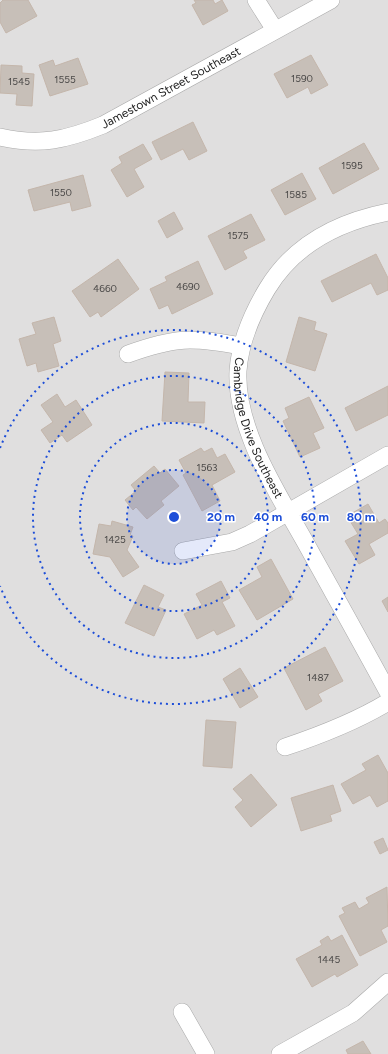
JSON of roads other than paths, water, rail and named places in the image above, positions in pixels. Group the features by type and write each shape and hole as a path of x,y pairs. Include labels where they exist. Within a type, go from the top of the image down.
{"street":[{"path":"256,0 276,30"},
{"name":"Jamestown Street Southeast","path":"0,137 12,140 47,141 74,137 103,125 331,0"},
{"name":"Cambridge Drive Southeast","path":"388,212 356,219 336,228 319,237 285,265 271,282 260,300 241,346 238,378 240,397 247,427 254,447 388,692"},
{"path":"128,354 159,343 184,339 205,339 241,346"},
{"path":"183,551 232,542 250,534 388,455"},
{"path":"285,747 338,728 365,716 388,702"},
{"path":"280,1054 331,1025 365,1003 388,982"},
{"path":"182,1012 206,1054"}]}
